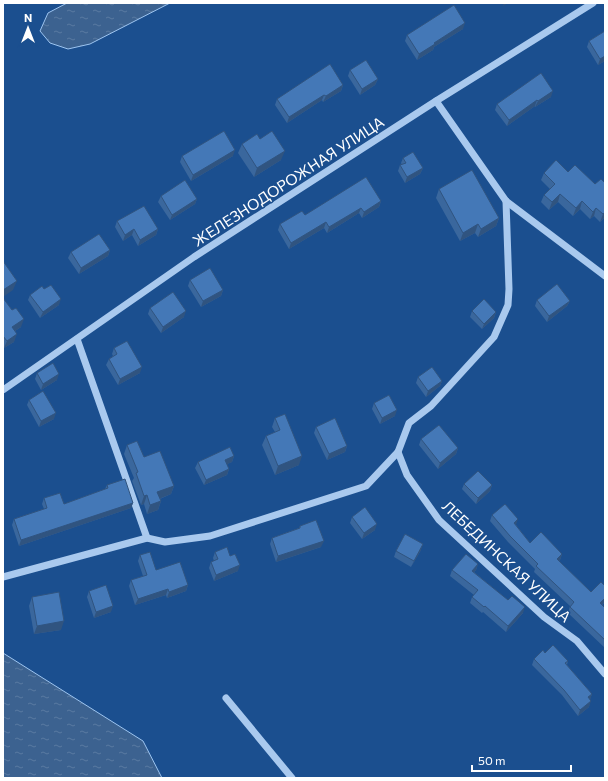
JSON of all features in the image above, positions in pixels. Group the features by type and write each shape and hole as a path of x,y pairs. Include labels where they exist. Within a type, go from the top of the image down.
{"street":[{"name":"ЖЕЛЕЗНОДОРОЖНАЯ УЛИЦА","path":"3,390 194,257 436,101 593,3"},
{"path":"436,101 506,201 605,276"},
{"path":"3,577 147,538 165,542 210,536 366,486 398,452 409,423 431,406 494,337 508,305 509,289 506,201"},
{"path":"77,339 147,538"},
{"name":"ЛЕБЕДИНСКАЯ УЛИЦА","path":"398,452 407,475 439,520 544,617 577,641 605,674"},
{"path":"226,698 292,778"}],"water":[{"path":"67,3 170,3 90,44 68,49 50,43 40,31 48,13"},
{"path":"3,653 143,741 162,778 3,778"}],"building":[{"path":"454,5 465,23 419,54 407,35"},
{"path":"605,31 605,56 600,59 589,41"},
{"path":"366,60 378,79 362,89 350,70"},
{"path":"330,64 343,85 289,117 277,99"},
{"path":"541,73 553,91 538,101 537,100 509,120 497,104"},
{"path":"224,131 235,150 193,175 182,156"},
{"path":"272,131 285,151 257,168 242,144 257,134 260,139"},
{"path":"413,152 423,168 407,177 400,165 406,163 403,158"},
{"path":"556,160 568,172 575,165 595,184 601,179 605,183 605,212 603,214 596,208 593,212 582,201 576,208 560,194 552,202 544,195 555,184 544,173"},
{"path":"472,170 499,218 481,229 478,224 463,233 439,189"},
{"path":"366,177 381,201 364,212 361,208 329,227 326,222 291,243 280,224 302,211 305,215"},
{"path":"185,180 197,199 172,215 161,196"},
{"path":"144,206 158,229 140,240 134,229 125,235 117,221"},
{"path":"99,234 110,250 81,268 71,252"},
{"path":"3,261 17,281 3,290"},
{"path":"210,268 223,290 203,301 190,280"},
{"path":"557,284 570,301 549,316 537,300"},
{"path":"51,285 61,299 43,312 30,295 42,286 44,289"},
{"path":"173,292 186,311 163,327 150,308"},
{"path":"3,298 12,310 16,308 24,319 12,327 17,334 7,341 3,336"},
{"path":"484,299 496,312 484,324 472,311"},
{"path":"127,341 142,367 120,379 109,359 117,354 114,348"},
{"path":"53,363 59,374 43,384 37,373"},
{"path":"432,367 442,381 428,391 418,377"},
{"path":"43,391 56,413 41,421 29,400"},
{"path":"389,395 397,410 382,418 374,403"},
{"path":"285,414 302,456 278,466 266,436 280,430 275,418"},
{"path":"335,418 347,446 329,454 316,427"},
{"path":"439,425 458,448 440,463 421,439"},
{"path":"137,441 144,457 160,451 174,486 157,492 161,501 150,505 147,495 144,496 136,473 138,472 127,445"},
{"path":"230,447 234,456 225,460 229,469 206,480 198,462"},
{"path":"478,471 492,485 478,498 464,484"},
{"path":"125,479 133,503 21,540 14,519 47,508 44,498 60,493 64,504 108,488 107,485"},
{"path":"505,504 518,519 514,523 530,543 541,532 562,554 557,559 591,592 601,582 605,586 605,598 600,603 605,608 605,640 570,607 574,602 536,566 538,564 510,536 492,515"},
{"path":"365,507 377,524 364,533 352,517"},
{"path":"316,520 324,541 278,556 272,538 300,528 300,526"},
{"path":"405,534 423,544 414,561 396,551"},
{"path":"227,547 230,556 235,554 240,565 216,575 211,562 218,559 215,552"},
{"path":"150,552 156,570 180,562 188,585 169,592 168,589 138,599 131,580 147,575 140,555"},
{"path":"466,554 478,564 472,571 508,600 512,596 525,607 508,626 472,597 478,590 452,570"},
{"path":"106,585 113,606 96,612 89,591"},
{"path":"59,592 64,621 37,626 32,597"},
{"path":"553,645 568,661 565,663 592,694 588,697 591,701 580,710 564,690 534,659 543,650 545,653"}]}
